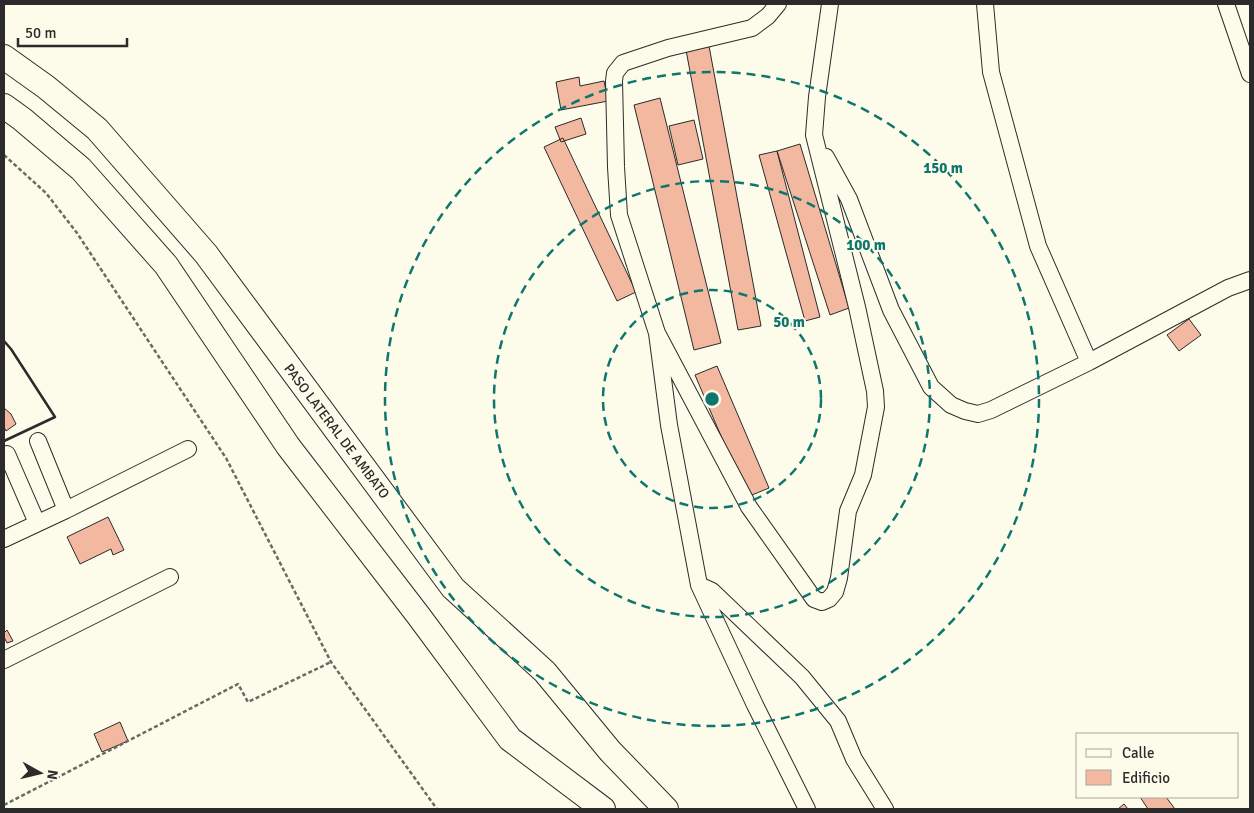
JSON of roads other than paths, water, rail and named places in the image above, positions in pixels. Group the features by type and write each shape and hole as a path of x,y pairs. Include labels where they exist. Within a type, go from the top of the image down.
{"highway":[{"name":"PASO LATERAL DE AMBATO","path":"4,57 46,87 97,129 206,254 453,588 545,672 610,751 666,809"},
{"path":"4,106 81,169 166,265 288,446 418,615 510,739 603,809"}],"street":[{"path":"778,4 768,16 752,28 668,48 622,63 615,72 614,81 616,168 620,215 656,333 669,425 699,585 755,705 807,809"},
{"path":"656,333 749,507 814,599 822,602 829,599 835,592 839,578 848,512 863,475 876,406 875,391 858,307 814,135 817,97 830,4"},
{"path":"985,4 991,72 1038,246 1089,362"},
{"path":"1226,4 1250,74"},
{"path":"814,135 849,199 891,310 931,387 951,405 965,411 978,414 991,410 1089,362 1228,288 1250,280"},
{"path":"38,441 66,510"},
{"path":"4,538 66,510 188,449"},
{"path":"7,454 37,523"},
{"path":"4,660 170,577"},
{"path":"699,585 712,591 802,677 838,721 854,759 885,809"}]}
